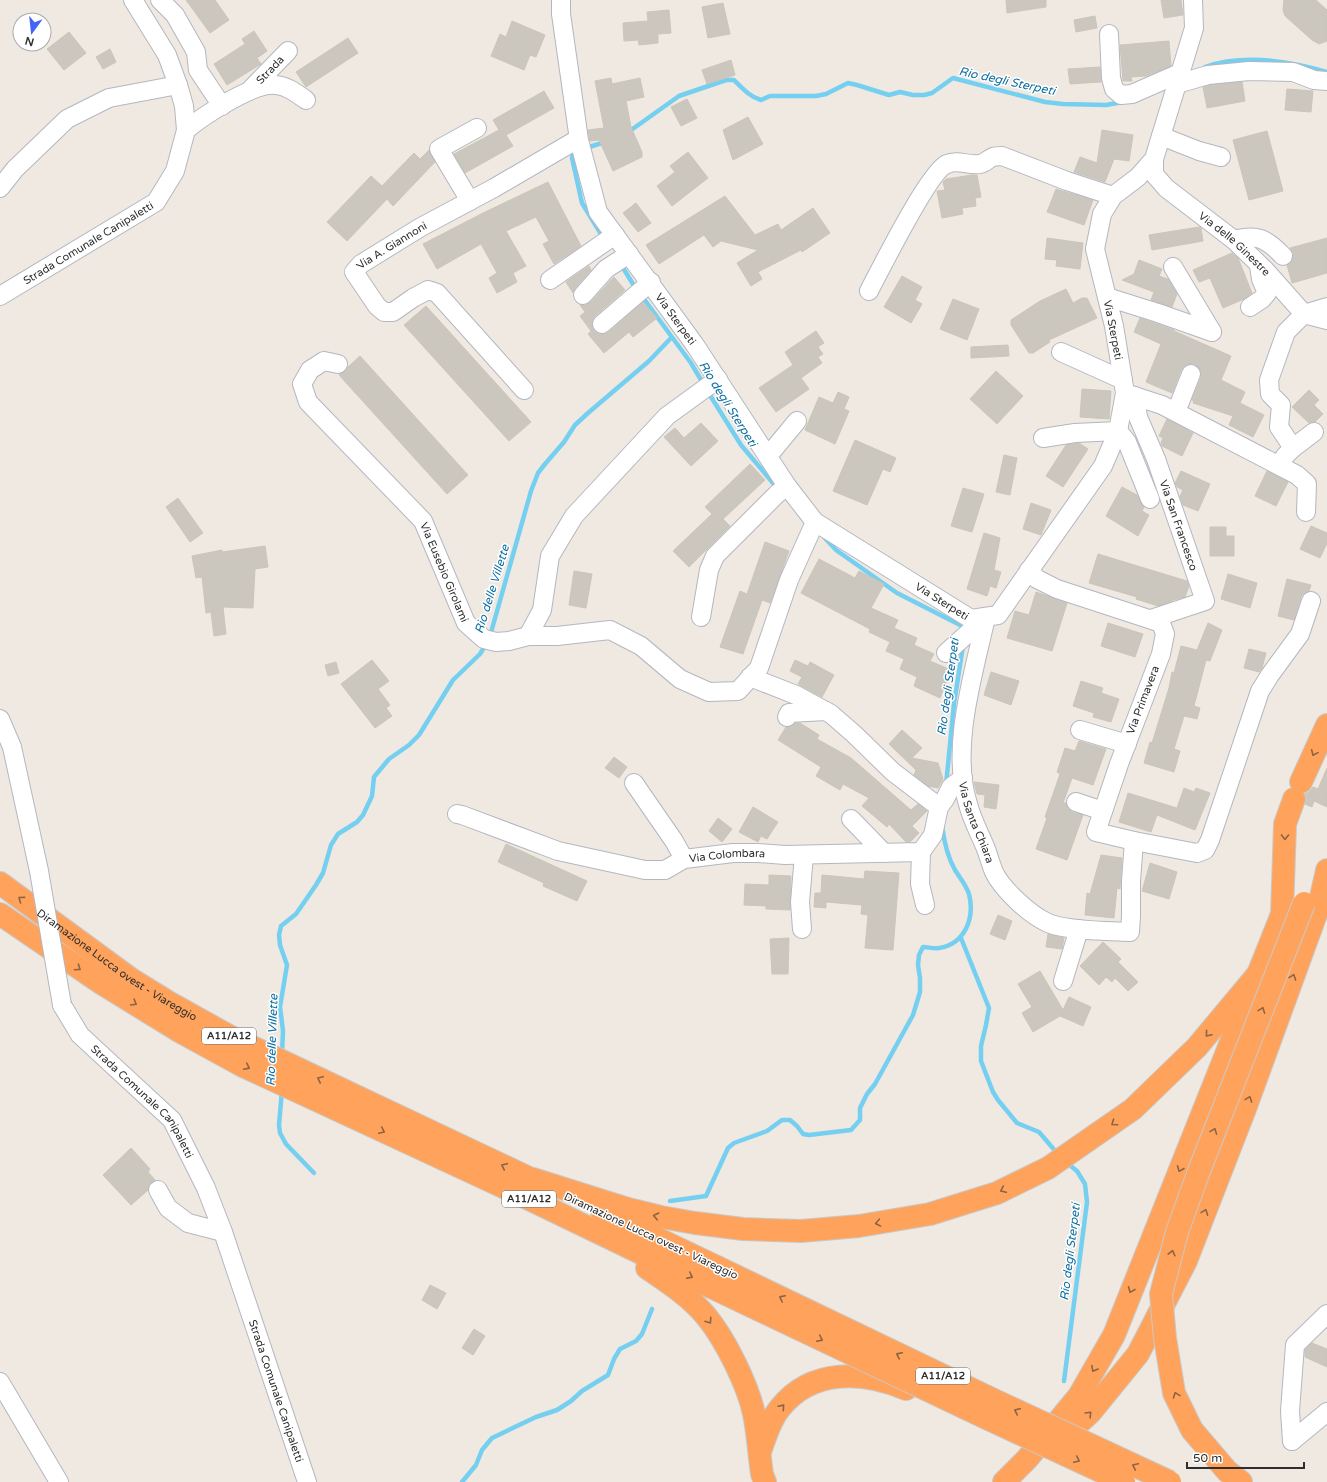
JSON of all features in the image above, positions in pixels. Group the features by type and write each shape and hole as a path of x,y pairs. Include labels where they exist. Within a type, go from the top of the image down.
{"highway":[{"path":"1004,1482 1079,1396 1114,1335 1282,914 1285,824 1327,725"},
{"path":"1004,1482 1034,1464 1090,1413 1138,1354 1186,1262 1230,1149 1319,906 1326,872"},
{"path":"1241,1482 1227,1471 1192,1430 1174,1393 1165,1338 1161,1294 1177,1232 1199,1171 1304,903 1326,872"},
{"name":"Diramazione Lucca ovest - Viareggio","path":"0,883 105,973 179,1031 244,1066 351,1105 713,1276 994,1400 1170,1482"},
{"name":"Diramazione Lucca ovest - Viareggio","path":"0,914 105,973"},
{"path":"530,1189 695,1224 743,1229 801,1231 860,1226 930,1214 997,1193 1048,1168 1133,1109 1197,1047 1258,974"},
{"path":"530,1189 669,1282 706,1316 739,1370 749,1395 754,1413 762,1474 765,1482"},
{"name":"Diramazione Lucca ovest - Viareggio","path":"713,1276 984,1417 1124,1482"},
{"path":"759,1454 769,1425 780,1408 800,1390 816,1382 832,1377 861,1376 879,1379 936,1401 984,1417"}],"street":[{"path":"160,0 175,16 196,52 198,70 222,106"},
{"name":"Via Sterpeti","path":"560,0 580,146 598,212 609,239 622,259 643,289 695,345 710,385 768,456 783,489 813,526 971,619 998,615 1103,466 1118,431 1127,390 1114,326 1095,249 1102,214 1113,196 1138,177 1154,159 1194,28 1193,0"},
{"name":"Strada Comunale Canipaletti","path":"0,296 156,202 175,171 186,130 184,106 167,55 138,1"},
{"path":"1109,34 1111,78 1114,88 1121,95 1132,94 1178,79 1250,70 1293,72 1314,80 1327,81"},
{"name":"Strada","path":"251,89 288,51"},
{"path":"186,130 202,117 251,89 275,84 293,90 306,100"},
{"path":"0,188 15,169 67,118 109,98 178,85"},
{"path":"470,201 439,149 477,128"},
{"path":"1161,136 1199,151 1221,157"},
{"name":"Via A. Giannoni","path":"524,390 437,293 428,290 412,298 393,312 384,312 377,306 354,272 361,264 421,227 580,146"},
{"path":"869,291 907,220 935,175 945,164 957,161 978,164 986,162 991,158 1002,156 1066,181 1113,196"},
{"name":"Via delle Ginestre","path":"1154,159 1154,174 1166,188 1234,240 1258,263 1304,314"},
{"path":"1234,240 1248,236 1259,238 1274,247 1283,256"},
{"path":"550,280 609,239"},
{"path":"583,295 606,269 622,259"},
{"path":"1250,307 1262,300 1267,293 1261,279 1258,263"},
{"path":"1107,297 1212,332 1173,267"},
{"path":"602,324 643,289"},
{"path":"1292,448 1279,427 1281,405 1270,394 1268,380 1286,332 1304,314 1327,307"},
{"path":"1304,314 1327,320"},
{"path":"1061,352 1127,390 1162,405 1297,475 1307,484 1306,512"},
{"name":"Via Eusebio Girolami","path":"338,364 324,361 310,370 302,384 308,402 423,521 466,623 490,641 509,641 528,636 557,636 610,630 641,646 680,679 709,692 738,691 758,668 789,580 813,526"},
{"path":"1176,412 1191,374"},
{"path":"528,636 542,610 550,556 574,516 667,416 710,385"},
{"name":"Via San Francesco","path":"1127,390 1156,459 1205,601 1151,619"},
{"path":"768,456 797,421"},
{"path":"1043,438 1075,432 1118,431 1127,442 1150,499"},
{"path":"1280,466 1285,456 1292,448 1314,432"},
{"path":"701,617 709,570 714,556 783,489"},
{"name":"Via Primavera","path":"1029,570 1037,579 1057,590 1161,623 1166,634 1161,654 1096,832 1197,854 1205,850 1208,845 1260,691 1300,634 1312,601"},
{"path":"952,648 986,617"},
{"name":"Via Santa Chiara","path":"986,617 967,701 962,744 963,778 968,804 995,873 1010,894 1031,913 1047,923 1065,928 1130,932 1131,881 1134,841"},
{"path":"750,677 796,695 826,711 854,734 893,772 941,804"},
{"path":"787,717 789,713 826,711"},
{"name":"Strada Comunale Canipaletti","path":"0,719 12,746 38,871 62,1005 80,1035 172,1120 206,1188 223,1232 307,1482"},
{"path":"1080,730 1127,744"},
{"path":"924,905 920,884 921,852 933,835 941,804 951,787 963,778"},
{"path":"634,783 674,841 684,859"},
{"path":"1076,802 1103,811"},
{"name":"Via Colombara","path":"457,814 558,851 644,870 665,870 684,859 734,853 804,855 921,852"},
{"path":"851,819 884,853"},
{"path":"802,929 800,902 804,855"},
{"path":"1063,981 1079,929"},
{"path":"158,1190 168,1208 188,1223 223,1232"},
{"path":"1327,1314 1295,1345 1290,1412 1292,1441 1327,1412"},
{"path":"0,1382 59,1482"}],"building":[{"path":"186,0 215,0 229,20 210,33"},
{"path":"1006,0 1046,0 1046,7 1007,13"},
{"path":"1161,0 1181,0 1183,15 1164,18"},
{"path":"1284,0 1316,0 1327,10 1327,41 1319,44 1312,40 1285,16 1283,10"},
{"path":"723,3 730,34 708,38 702,7"},
{"path":"669,10 671,33 658,34 658,43 639,45 638,40 624,41 623,23 648,21 647,12"},
{"path":"1095,16 1097,28 1076,32 1074,20"},
{"path":"512,21 545,35 536,57 530,55 524,70 491,56 500,34 506,37"},
{"path":"254,31 267,51 257,58 261,64 227,85 214,64 245,44 242,39"},
{"path":"69,32 86,53 64,70 49,52 52,52 52,45"},
{"path":"348,38 358,53 306,87 296,72"},
{"path":"1169,41 1171,66 1146,76 1131,77 1132,81 1123,81 1120,45"},
{"path":"110,49 116,62 103,69 96,57"},
{"path":"731,60 735,75 707,84 702,70"},
{"path":"1100,67 1101,82 1070,84 1068,69"},
{"path":"611,78 612,84 640,78 644,97 626,101 631,127 642,152 642,157 613,171 599,140 590,141 588,130 604,128 595,81"},
{"path":"1242,82 1245,101 1207,108 1203,87"},
{"path":"1287,89 1313,91 1311,112 1285,110"},
{"path":"544,91 554,108 506,135 513,146 465,173 454,154 499,130 493,120"},
{"path":"687,99 697,118 681,126 671,107"},
{"path":"748,117 763,144 733,160 723,130"},
{"path":"1102,130 1133,135 1129,161 1114,159 1105,182 1074,172 1080,157 1097,163"},
{"path":"1267,131 1283,191 1249,200 1233,140"},
{"path":"429,150 435,162 393,206 387,199 347,241 327,222 371,176 382,186 414,153 420,159"},
{"path":"688,152 708,178 672,206 657,186 675,172 670,166"},
{"path":"977,175 981,197 975,198 976,206 962,208 963,214 942,218 937,191 945,190 943,182 946,179"},
{"path":"548,182 581,246 554,264 543,244 549,241 536,217 506,231 526,266 513,273 517,282 497,293 489,278 497,273 481,244 437,269 423,244"},
{"path":"1056,189 1093,200 1084,225 1047,212"},
{"path":"725,196 755,235 778,224 781,230 813,208 830,233 802,252 801,250 758,272 762,279 751,286 737,263 758,250 721,241 713,247 704,235 659,264 646,245"},
{"path":"636,203 651,223 638,232 623,213"},
{"path":"1199,227 1201,228 1203,241 1152,250 1149,235"},
{"path":"1047,238 1083,243 1080,269 1056,266 1057,260 1045,259"},
{"path":"1327,238 1327,273 1292,283 1287,265 1291,263 1293,258 1293,253 1290,248"},
{"path":"1232,253 1238,258 1252,293 1244,299 1223,308 1210,278 1199,282 1193,270"},
{"path":"1139,260 1162,269 1159,276 1168,279 1177,294 1172,307 1151,300 1154,292 1122,280 1134,274"},
{"path":"589,266 591,270 575,288 573,293 566,282"},
{"path":"902,276 922,287 915,300 922,304 911,323 884,307"},
{"path":"614,277 625,290 595,316 592,320 594,331 598,334 609,332 643,302 657,318 633,337 629,332 604,353 588,334 591,331 580,316 585,312 580,305 586,305 591,302"},
{"path":"1066,289 1073,303 1082,298 1087,298 1097,318 1049,340 1050,342 1033,353 1029,353 1011,325 1011,320 1040,301"},
{"path":"953,299 979,309 967,340 940,329"},
{"path":"426,306 531,422 509,441 404,325"},
{"path":"1140,318 1174,330 1231,356 1221,380 1245,392 1240,403 1264,415 1253,437 1229,425 1233,416 1193,403 1194,401 1192,400 1201,378 1199,368 1195,364 1184,366 1172,393 1146,382 1161,344 1134,332"},
{"path":"816,331 824,343 818,347 823,354 818,357 822,363 801,378 809,389 776,412 759,388 793,365 785,352"},
{"path":"1008,345 1009,356 971,358 971,347"},
{"path":"360,356 468,475 447,494 339,375"},
{"path":"996,371 1023,396 997,424 970,399"},
{"path":"1082,389 1111,391 1109,419 1080,417"},
{"path":"1309,390 1319,400 1314,405 1323,414 1315,422 1309,423 1292,407"},
{"path":"838,392 849,397 844,409 849,411 835,444 805,430 819,397 833,403"},
{"path":"1167,419 1193,433 1182,456 1162,446 1161,443 1163,438 1159,436"},
{"path":"701,423 718,441 691,466 664,437 675,428 684,438"},
{"path":"855,440 896,458 890,472 883,469 867,505 833,491"},
{"path":"1079,443 1088,449 1063,487 1046,476 1066,445"},
{"path":"1004,455 1017,458 1010,495 996,492"},
{"path":"750,464 765,480 723,519 730,526 689,567 673,551 712,514 705,507"},
{"path":"1181,471 1210,484 1198,511 1183,505 1180,496 1183,490 1177,487 1175,483"},
{"path":"1267,471 1288,482 1276,506 1255,496"},
{"path":"1122,487 1137,495 1144,507 1142,511 1149,515 1138,536 1106,516"},
{"path":"963,488 984,494 972,532 951,526"},
{"path":"178,498 203,533 190,542 166,507"},
{"path":"1031,503 1051,510 1041,535 1023,529"},
{"path":"1311,526 1327,533 1327,543 1320,558 1300,549"},
{"path":"1210,527 1226,527 1226,536 1234,536 1234,556 1210,556"},
{"path":"984,533 1000,538 994,570 1001,572 996,588 990,586 987,596 967,589"},
{"path":"765,542 789,551 770,603 762,600 743,654 720,647 740,591 747,594"},
{"path":"265,546 268,567 255,569 253,608 223,607 226,634 214,636 211,612 206,613 202,577 196,578 192,556 222,550 222,552"},
{"path":"1098,554 1187,581 1189,586 1185,597 1158,606 1136,599 1137,597 1089,583"},
{"path":"819,559 855,578 859,571 884,584 871,608 898,620 894,628 917,638 914,645 934,654 930,661 951,670 940,698 914,686 917,677 900,669 904,659 886,651 890,642 869,632 870,629 801,593"},
{"path":"574,571 592,574 586,608 569,605"},
{"path":"1228,574 1257,583 1250,608 1221,599"},
{"path":"1287,579 1311,585 1309,591 1304,593 1301,597 1294,620 1278,616"},
{"path":"1036,592 1067,603 1052,651 1007,638 1015,611 1029,615"},
{"path":"1108,623 1143,634 1135,657 1101,646"},
{"path":"1208,623 1222,630 1210,661 1206,660 1194,706 1200,708 1197,719 1184,716 1174,749 1180,751 1174,772 1144,763 1150,742 1152,743 1181,646 1197,650"},
{"path":"1249,649 1266,653 1262,668 1259,672 1244,668"},
{"path":"372,660 389,681 378,689 390,705 386,708 392,716 375,728 341,684"},
{"path":"795,660 808,666 810,662 834,675 822,697 798,684 802,677 790,671"},
{"path":"336,662 339,673 328,676 325,665"},
{"path":"991,672 1019,681 1011,705 984,695"},
{"path":"1081,681 1103,688 1101,693 1119,699 1111,722 1093,717 1094,713 1073,706"},
{"path":"795,723 800,723 819,735 817,739 851,758 911,810 918,804 927,811 912,826 919,833 910,842 906,842 889,824 887,827 862,806 869,798 843,784 840,790 816,776 821,767 778,740 786,727 792,726"},
{"path":"902,730 922,748 912,758 938,763 943,779 938,788 928,786 914,775 916,770 889,744"},
{"path":"1079,741 1106,749 1093,785 1072,778 1063,803 1066,803 1068,809 1072,812 1083,815 1067,860 1036,849 1060,774 1057,772 1065,748 1075,751"},
{"path":"614,757 627,767 619,778 605,768"},
{"path":"1327,768 1327,807 1314,801 1312,807 1305,804 1305,794 1313,787 1318,789"},
{"path":"974,782 999,785 996,809 984,807 985,795 977,794"},
{"path":"1184,788 1194,792 1196,788 1210,793 1195,830 1157,815 1151,832 1119,822 1128,793 1177,808"},
{"path":"753,807 778,822 767,839 761,836 758,842 739,832"},
{"path":"718,818 732,829 722,842 709,831"},
{"path":"506,844 587,881 577,901 543,886 544,883 498,862"},
{"path":"1101,855 1122,858 1120,889 1117,888 1114,918 1085,915 1087,893 1090,894"},
{"path":"1150,863 1177,872 1169,899 1142,891"},
{"path":"865,871 899,873 893,950 865,948 868,915 861,914 862,905 826,902 826,908 814,907 815,893 821,893 822,875 864,879"},
{"path":"769,875 791,876 790,910 766,909 766,906 744,905 745,884 769,885"},
{"path":"998,915 1012,921 1005,940 990,934"},
{"path":"1048,934 1064,938 1062,949 1046,947"},
{"path":"789,938 788,974 772,974 770,939"},
{"path":"1103,942 1121,959 1118,962 1138,982 1128,991 1115,978 1112,982 1106,977 1099,985 1080,966"},
{"path":"1040,971 1063,1010 1069,997 1091,1007 1083,1026 1060,1016 1033,1032 1022,1013 1032,1007 1018,984"},
{"path":"131,1148 150,1169 148,1172 155,1180 149,1184 148,1190 131,1205 103,1175"},
{"path":"430,1285 446,1293 437,1309 422,1300"},
{"path":"474,1329 485,1336 473,1355 462,1348"},
{"path":"1312,1343 1327,1349 1327,1367 1305,1357 1305,1350"}],"waterway":[{"name":"Rio degli Sterpeti","path":"1205,67 1234,61 1266,60 1327,72"},
{"name":"Rio degli Sterpeti","path":"627,133 679,96 726,80 734,80 743,89 757,99 761,100 770,96 816,96 826,94 848,83 889,95 900,92 913,95 924,95 932,93 953,78 1045,102 1106,105 1123,102"},
{"name":"Rio degli Sterpeti","path":"586,148 605,142"},
{"name":"Rio degli Sterpeti","path":"577,152 573,154 572,158 582,203 604,239"},
{"name":"Rio degli Sterpeti","path":"620,263 636,289"},
{"name":"Rio degli Sterpeti","path":"641,295 691,363 704,385"},
{"name":"Rio delle Villette","path":"490,636 531,491 538,473 564,442 575,425 649,361 671,338"},
{"name":"Rio degli Sterpeti","path":"708,392 741,445 778,489"},
{"name":"Rio degli Sterpeti","path":"824,537 836,550 897,593 966,628"},
{"name":"Rio delle Villette","path":"282,1054 283,1031 280,1007 287,965 280,945 279,935 281,926 296,914 316,885 323,873 331,845 338,834 357,822 363,815 372,796 374,777 389,759 409,745 419,735 453,680 480,654 486,644"},
{"name":"Rio degli Sterpeti","path":"946,785 954,704 963,646"},
{"path":"670,1201 706,1196 728,1148 734,1143 767,1131 782,1120 790,1120 803,1134 809,1135 851,1130 860,1120 860,1108 867,1094 875,1084 913,1015 920,992 918,965 919,955 923,947 939,948 948,946 962,935 969,921 969,894 955,870 948,854 942,826"},
{"name":"Rio degli Sterpeti","path":"961,938 989,1008 981,1046 981,1061 993,1092 1017,1123 1039,1132 1057,1153"},
{"name":"Rio delle Villette","path":"282,1090 279,1125 280,1133 286,1144 314,1173"},
{"name":"Rio degli Sterpeti","path":"1064,1381 1087,1202 1085,1184 1077,1171 1067,1163"},
{"path":"462,1482 476,1465 482,1450 492,1438 536,1417 557,1410 571,1401 582,1391 608,1375 614,1359 620,1349 636,1341 642,1334 652,1309"}]}
